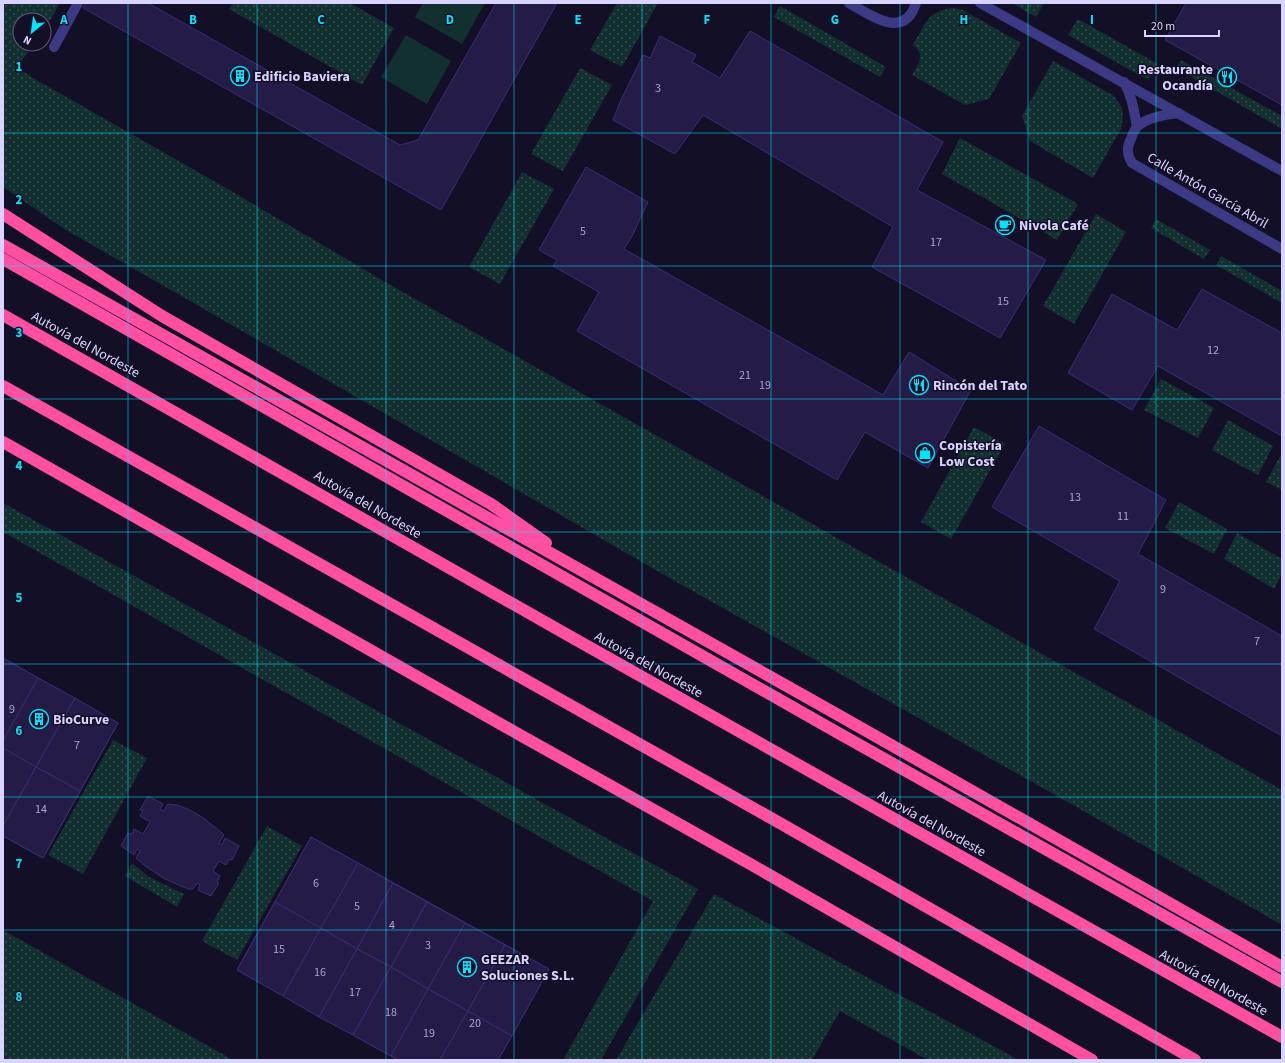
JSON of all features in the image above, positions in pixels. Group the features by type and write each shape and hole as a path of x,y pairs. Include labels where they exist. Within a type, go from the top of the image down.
{"highway":[{"path":"3,214 162,316 491,504 606,585"},
{"path":"3,245 1282,966"},
{"path":"3,259 833,730 1282,982"},
{"name":"Autovía del Nordeste","path":"3,315 601,654 1282,1037"},
{"path":"3,386 778,822 1195,1060"},
{"path":"3,442 752,865 1092,1060"}],"street":[{"path":"54,47 78,3"},
{"path":"849,3 875,18 894,24 907,19 918,4"},
{"path":"980,3 1282,170"},
{"path":"1124,82 1130,91 1137,127 1152,118 1165,114 1179,113"},
{"name":"Calle Antón García Abril","path":"1137,127 1127,150 1132,162 1282,249"}],"green space":[{"path":"3,3 60,3 52,17 52,12 12,12 12,52 28,52 17,67 33,78 226,188 387,283 1282,790 1282,925 1073,805 666,576 66,230 3,187"},
{"path":"233,3 350,3 394,28 362,85 229,9"},
{"path":"423,3 485,3 462,44 415,17"},
{"path":"617,3 658,3 622,67 590,50"},
{"path":"1012,3 1044,3 1036,17"},
{"path":"780,6 886,67 880,77 774,17"},
{"path":"953,8 961,9 1021,43 989,99 965,105 912,75 920,60 919,52 913,45 924,25 938,12"},
{"path":"1078,19 1158,64 1148,80 1068,35"},
{"path":"406,35 451,61 427,104 381,77"},
{"path":"1181,60 1282,116 1282,129 1176,68"},
{"path":"1053,61 1114,96 1122,108 1123,116 1121,129 1093,178 1030,141 1022,116"},
{"path":"580,68 612,85 563,171 531,154"},
{"path":"960,138 1078,204 1057,240 942,174"},
{"path":"522,172 554,189 500,284 469,267"},
{"path":"1096,214 1126,232 1074,324 1043,306"},
{"path":"1156,219 1210,250 1204,259 1151,228"},
{"path":"1221,256 1282,291 1282,303 1216,265"},
{"path":"1161,379 1214,408 1198,438 1144,410"},
{"path":"1228,420 1273,446 1258,475 1212,450"},
{"path":"974,427 1005,444 951,539 921,522"},
{"path":"1282,453 1282,490 1266,482"},
{"path":"1179,502 1227,529 1214,554 1165,528"},
{"path":"3,503 698,889 601,1060 563,1060 653,901 3,532"},
{"path":"1237,533 1282,559 1282,574 1274,589 1224,559"},
{"path":"113,740 147,758 83,874 48,855"},
{"path":"267,826 302,846 237,960 202,941"},
{"path":"132,863 149,877 184,894 177,907 125,876"},
{"path":"714,894 1019,1060 928,1060 840,1011 812,1060 616,1060"},
{"path":"3,930 233,1060 3,1060"}],"building":[{"name":"Edificio Baviera","path":"86,3 148,3 400,145 418,140 496,3 557,3 441,210 83,8"},
{"path":"1186,3 1282,3 1282,105 1165,40"},
{"path":"750,31 943,142 917,190 1046,260 1000,338 872,267 893,227 703,115 675,154 613,120 643,55 650,58 660,36 696,55 692,62 720,78"},
{"path":"586,167 648,202 632,236 624,249 883,395 909,352 971,390 928,468 865,432 837,480 577,331 599,292 553,266 557,260 539,250"},
{"path":"1202,289 1282,333 1282,436 1158,366 1132,410 1068,373 1112,294 1177,330"},
{"path":"1039,426 1166,500 1138,554 1282,636 1282,736 1094,629 1120,581 992,507"},
{"path":"3,658 38,678 3,741"},
{"path":"3,658 118,723 43,858 3,836"},
{"name":"BioCurve","path":"38,678 75,698 36,767 3,748 3,741"},
{"path":"75,698 118,723 80,791 36,767"},
{"path":"3,748 36,767 3,826"},
{"path":"36,767 80,791 43,858 3,836 3,826"},
{"path":"148,796 163,804 160,809 164,811 168,804 177,805 190,810 202,817 224,835 219,843 222,845 225,838 239,846 232,860 229,859 226,865 219,861 213,871 220,876 217,882 219,883 211,896 198,890 200,885 197,883 193,889 188,889 165,879 136,858 140,851 137,849 134,855 121,846 128,833 132,834 134,829 143,834 150,822 140,816 143,810 140,810"},
{"path":"311,837 358,863 321,928 275,902"},
{"path":"311,837 549,969 498,1060 398,1060 237,970"},
{"path":"358,863 393,883 357,949 321,928"},
{"path":"393,883 427,902 391,967 357,949"},
{"path":"275,902 321,928 283,996 237,970"},
{"path":"427,902 465,923 428,989 391,967"},
{"name":"GEEZAR Soluciones S.L.","path":"465,923 505,945 468,1011 428,989"},
{"path":"321,928 357,949 319,1017 283,996"},
{"path":"505,945 549,969 512,1036 468,1011"},
{"path":"357,949 391,967 353,1035 319,1017"},
{"path":"391,967 428,989 391,1056 353,1035"},
{"path":"428,989 468,1011 440,1060 398,1060 391,1056"},
{"path":"468,1011 512,1036 498,1060 440,1060"}],"place":[{"name":"Edificio Baviera","path":"240,76"},
{"name":"Restaurante Ocandía","path":"1227,77"},
{"name":"Nivola Café","path":"1005,225"},
{"name":"Rincón del Tato","path":"919,385"},
{"name":"Copistería Low Cost","path":"925,453"},
{"name":"BioCurve","path":"39,719"},
{"name":"GEEZAR Soluciones S.L.","path":"467,967"}]}
